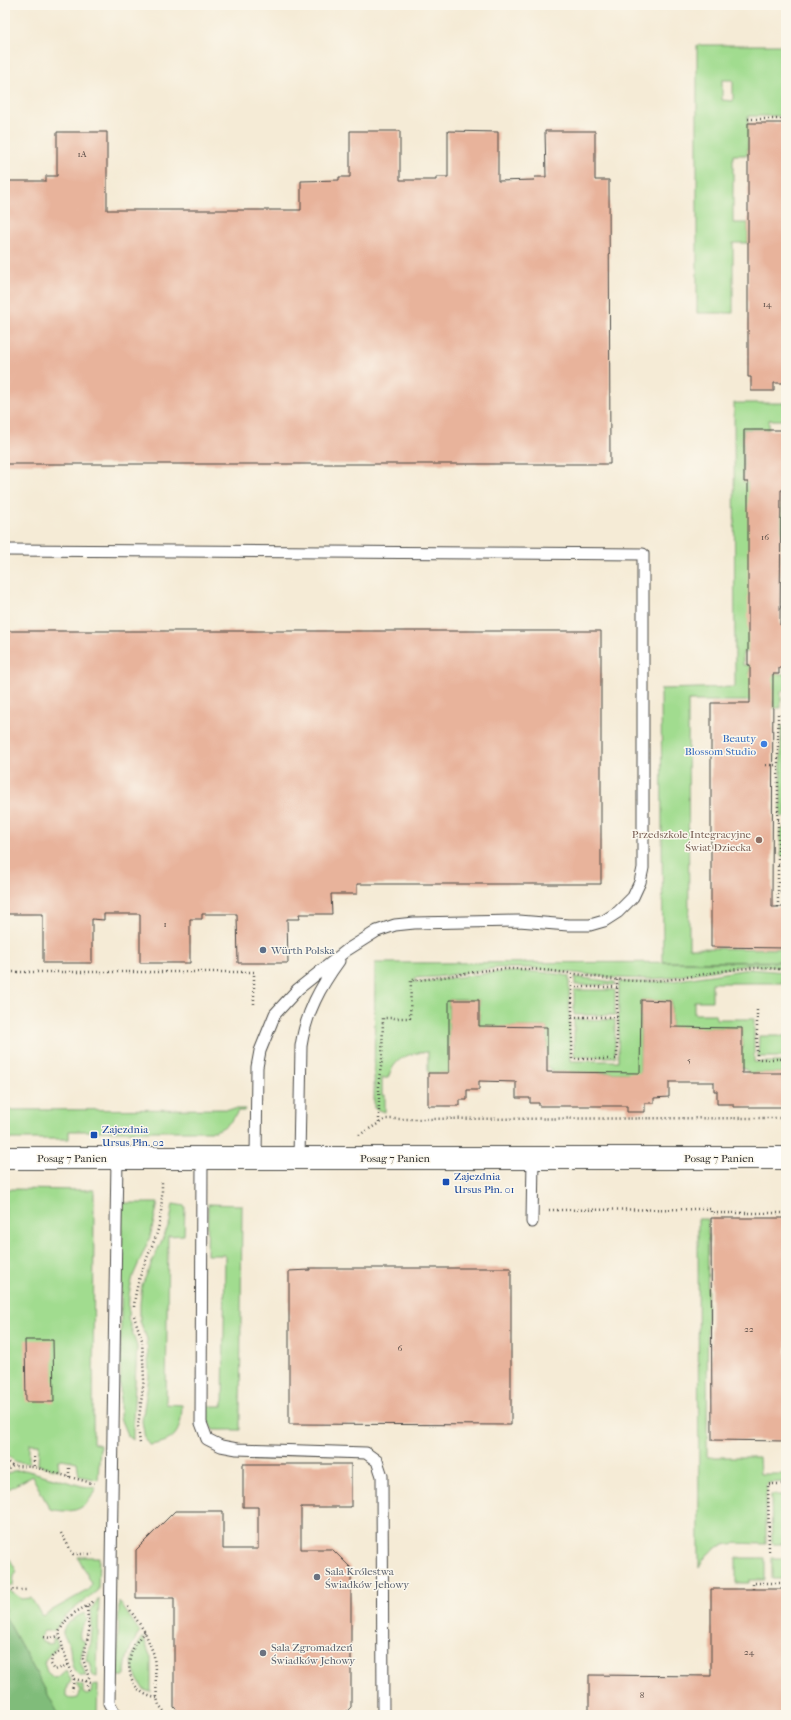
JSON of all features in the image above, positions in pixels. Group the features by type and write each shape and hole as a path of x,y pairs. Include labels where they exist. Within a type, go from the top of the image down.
{"street":[{"name":"Posag 7 Panien","path":"5,1158 786,1158"}],"lane":[{"path":"5,550 643,554 643,868 640,882 633,898 618,912 608,918 590,925 568,925 520,921 414,923 395,925 378,931 347,950 298,989 283,1003 275,1014 260,1051 257,1067 256,1158"},
{"path":"299,1158 301,1046 303,1032 309,1013 318,994 347,950"},
{"path":"106,1715 109,1703 117,1158"},
{"path":"202,1158 201,1423 207,1439 221,1446 237,1449 366,1453 376,1461 382,1476 382,1715"},
{"path":"532,1222 533,1158"},
{"path":"109,1703 116,1715"}],"path":[{"path":"748,119 786,119"},
{"path":"781,607 786,607"},
{"path":"778,714 778,907"},
{"path":"766,765 778,765"},
{"path":"778,820 786,820"},
{"path":"778,865 786,866"},
{"path":"778,892 786,892"},
{"path":"379,1123 379,1078 382,1061 383,1018 410,1018 411,980 428,980 494,969 533,969 617,980 670,979 751,967 786,970"},
{"path":"5,972 254,972 254,1007"},
{"path":"572,974 572,1059 617,1059 617,980"},
{"path":"572,987 617,987"},
{"path":"757,1010 757,1059 786,1059"},
{"path":"572,1017 617,1017"},
{"path":"358,1135 386,1119 786,1118"},
{"path":"140,1444 138,1426 144,1378 142,1340 134,1318 135,1299 138,1279 156,1236 161,1216 162,1181"},
{"path":"532,1210 710,1209 711,1213 786,1213"},
{"path":"34,1457 34,1467"},
{"path":"5,1460 13,1466 34,1467 97,1485"},
{"path":"68,1477 69,1465"},
{"path":"5,1471 13,1466"},
{"path":"769,1551 768,1484 786,1484"},
{"path":"61,1533 73,1554 111,1553"},
{"path":"753,1589 752,1583 786,1583"},
{"path":"5,1587 14,1590 28,1590"},
{"path":"72,1692 74,1679 68,1665 59,1632 65,1622 74,1613 87,1606 90,1631 83,1659 88,1681 88,1690"},
{"path":"127,1606 145,1632 154,1655 157,1698 159,1705 167,1715"},
{"path":"145,1632 131,1651 128,1666 131,1680 141,1692 157,1698"},
{"path":"44,1637 51,1638 60,1636"},
{"path":"63,1649 52,1658 51,1664 55,1670 68,1665"}],"green space":[{"path":"697,45 786,45 786,116 748,116 748,155 733,155 733,223 748,223 748,243 733,243 733,313 697,313","holes":["722,80 733,80 733,101 722,100"]},
{"path":"734,403 786,403 786,420 769,420 769,429 743,429 743,482 748,482 756,652 743,652 743,665 750,665 750,674 786,674 786,691 781,691 781,708 773,708 773,701 688,701 689,948 786,949 786,961 663,962 661,689 735,687"},
{"path":"782,490 786,490 786,604 782,604"},
{"path":"781,726 783,726 783,742 786,742 786,817 781,817"},
{"path":"786,826 786,860 781,855 781,830"},
{"path":"786,962 786,968 748,965 667,978 648,979 616,978 533,968 497,968 436,977 415,978 415,982 423,982 478,974 514,972 550,973 569,976 570,1061 618,1061 619,982 672,981 749,969 786,972 786,975 782,976 782,983 712,983 712,1001 694,1001 694,1014 715,1014 716,1019 754,1019 754,1062 786,1062 786,1073 750,1073 738,1064 742,1049 742,1028 690,1028 671,1034 671,1001 641,1000 640,1074 555,1072 543,1064 547,1049 547,1027 495,1027 479,1033 479,1000 449,1000 449,1073 428,1073 428,1052 408,1055 394,1065 388,1078 382,1078 382,1095 385,1095 385,1112 374,1108 375,963"},
{"path":"575,977 615,982 615,985 575,985"},
{"path":"574,990 615,990 615,1015 574,1015"},
{"path":"574,1019 615,1020 615,1057 574,1057"},
{"path":"759,1036 786,1036 786,1057 758,1057"},
{"path":"246,1109 245,1111 238,1111 229,1123 223,1128 215,1131 69,1131 69,1139 5,1139 5,1110"},
{"path":"5,1189 94,1190 93,1443 100,1445 98,1480 79,1476 77,1462 62,1459 58,1461 59,1470 38,1465 39,1444 29,1444 29,1463 16,1462 5,1454"},
{"path":"122,1203 158,1203 150,1237 133,1276 129,1294 128,1318 137,1347 133,1440 127,1435 120,1418"},
{"path":"173,1204 185,1206 184,1235 168,1236 166,1404 182,1405 179,1428 176,1434 166,1441 149,1445 145,1439 142,1421 149,1377 147,1339 140,1321 140,1304 142,1285 170,1222"},
{"path":"208,1204 242,1205 240,1430 213,1430 206,1418 206,1406 223,1406 225,1255 207,1255"},
{"path":"698,1219 708,1219 707,1457 759,1457 760,1474 786,1474 786,1482 766,1483 766,1544 727,1544 711,1551 699,1568"},
{"path":"25,1470 82,1486 96,1488 88,1502 78,1509 65,1511 50,1509 32,1476 5,1491 5,1475 13,1471"},
{"path":"771,1495 786,1495 786,1544 772,1544"},
{"path":"5,1550 17,1572 14,1576 13,1585 9,1587 5,1586"},
{"path":"78,1557 99,1557 98,1590 64,1617 54,1631 44,1631 40,1637 43,1642 49,1644 53,1643 53,1638 56,1639 58,1645 44,1663 47,1672 54,1678 58,1677 66,1670 71,1679 66,1691 66,1696 72,1699 78,1698 80,1690 76,1684 77,1683 83,1685 83,1693 87,1695 91,1693 92,1686 98,1685 97,1715 59,1715 5,1616 5,1589 21,1599 31,1598 42,1616 88,1590 92,1584"},
{"path":"736,1558 765,1558 765,1580 749,1580 749,1583 736,1583"},
{"path":"772,1558 786,1558 786,1579 772,1579"},
{"path":"99,1598 97,1677 93,1676 89,1662 86,1661 91,1643 91,1609"},
{"path":"119,1601 140,1632 133,1642 129,1652 125,1676 117,1676"},
{"path":"85,1613 87,1621 81,1627 80,1639 85,1642 80,1660 86,1676 77,1673 74,1670 71,1661 70,1645 63,1633 66,1625 78,1616"},
{"path":"5,1616 59,1715 5,1715"},
{"path":"143,1637 151,1658 151,1692 144,1690 136,1676 132,1664 134,1651"}],"building":[{"path":"748,123 786,123 786,383 774,383 774,391 751,391 751,377 748,377"},
{"path":"350,131 400,131 400,180 436,180 436,177 448,177 448,131 498,132 498,181 534,180 535,177 546,177 545,131 595,131 595,180 609,180 610,464 5,464 5,181 46,181 46,176 57,176 57,132 107,132 107,210 301,210 301,181 339,180 339,177 350,177"},
{"path":"744,430 782,430 782,442 786,442 786,490 781,490 780,625 786,625 786,668 779,668 779,674 773,674 772,907 786,907 786,948 711,947 711,703 750,703 750,665 748,665 748,482 744,482"},
{"path":"5,631 601,631 601,884 357,884 357,894 331,894 332,914 299,914 300,919 287,919 288,963 238,963 237,914 202,914 202,919 190,919 190,963 140,963 140,914 104,914 104,920 92,919 92,963 43,963 43,914 5,914"},
{"path":"449,1000 479,1000 479,1026 547,1027 547,1072 640,1073 641,1000 671,1001 671,1027 742,1028 742,1073 786,1073 786,1107 733,1107 733,1104 717,1104 717,1091 714,1091 714,1082 669,1082 669,1097 654,1098 654,1103 645,1103 645,1112 627,1112 627,1106 539,1106 539,1103 530,1103 530,1098 516,1098 516,1082 479,1081 479,1090 467,1090 467,1100 459,1100 459,1106 428,1106 428,1073 449,1073"},
{"path":"711,1218 786,1218 786,1441 712,1440"},
{"path":"310,1268 511,1268 511,1425 289,1424 289,1271 310,1270"},
{"path":"25,1340 53,1340 54,1402 26,1402"},
{"name":"Sala Zgromadzeń Świadków Jehowy","path":"243,1464 351,1464 351,1507 301,1507 301,1549 332,1549 351,1568 351,1707 343,1715 182,1715 174,1707 174,1598 136,1598 136,1550 175,1511 223,1511 223,1549 258,1549 258,1507 243,1507"},
{"path":"711,1589 786,1589 786,1715 589,1715 589,1675 711,1676"}],"place":[{"name":"Beauty Blossom Studio","path":"764,744"},
{"name":"Przedszkole Integracyjne Świat Dziecka","path":"759,840"},
{"name":"Würth Polska","path":"263,950"},
{"name":"Zajezdnia Ursus Płn. 02","path":"94,1135"},
{"name":"Zajezdnia Ursus Płn. 01","path":"446,1182"},
{"name":"Sala Królestwa Świadków Jehowy","path":"317,1577"},
{"name":"Sala Zgromadzeń Świadków Jehowy","path":"263,1653"}]}
